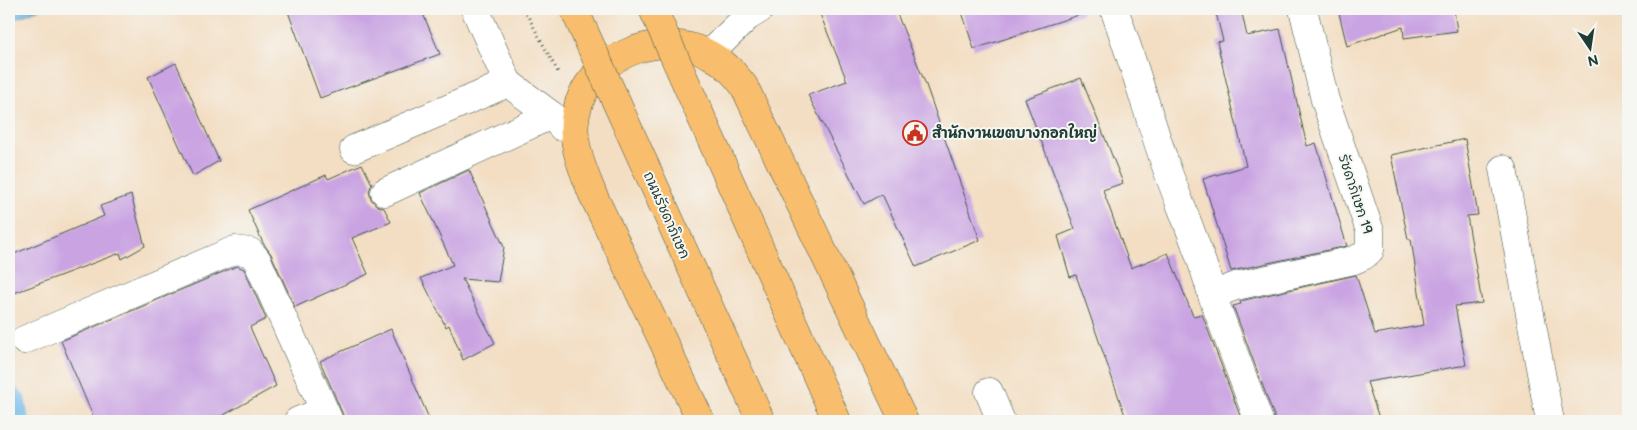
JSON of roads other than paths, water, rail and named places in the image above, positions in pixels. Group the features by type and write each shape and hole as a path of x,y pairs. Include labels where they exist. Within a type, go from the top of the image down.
{"main road":[{"name":"ถนนรัชดาภิเษก","path":"574,9 761,421"},
{"path":"653,9 837,421"},
{"path":"702,421 593,195 581,166 575,140 576,114 590,83 604,67 635,49 667,44 689,47 709,54 729,68 744,86 904,421"}],"street":[{"path":"476,9 508,83 551,115 575,140"},
{"path":"709,54 747,17 760,9"},
{"path":"1114,9 1138,74 1168,172 1260,421"},
{"name":"รัชดาภิเษก 19","path":"1212,295 1236,286 1354,260 1364,256 1370,250 1370,231 1325,100 1303,9"},
{"path":"354,149 508,83"},
{"path":"386,192 551,115"},
{"path":"1503,169 1550,421"},
{"path":"24,340 235,250 250,252 257,260 326,416 298,421"},
{"path":"989,392 1001,421"}],"water":[{"path":"9,9 40,9 9,21"}],"waterway":[{"path":"9,403 12,421"}],"place":[{"name":"สำนักงานเขตบางกอกใหญ่","path":"915,133"}]}
